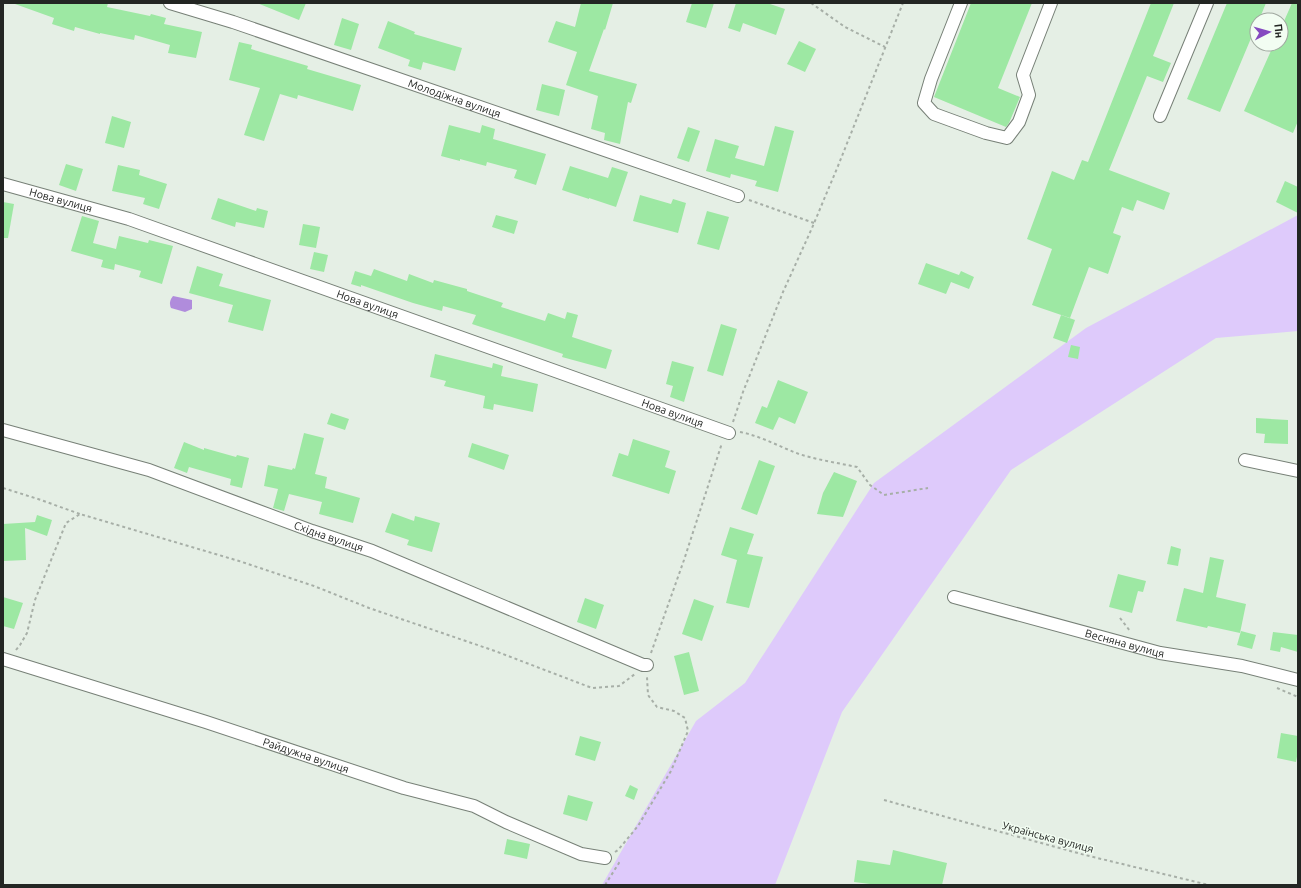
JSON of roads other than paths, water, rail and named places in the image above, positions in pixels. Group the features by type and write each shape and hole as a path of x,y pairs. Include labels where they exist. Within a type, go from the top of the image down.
{"street":[{"name":"Молодіжна вулиця","path":"170,3 240,24 738,196"},
{"path":"961,3 931,79 924,103 934,114 986,134 1007,138 1019,122 1029,95 1023,75 1051,3"},
{"path":"1160,116 1207,3"},
{"name":"Нова вулиця","path":"3,184 129,219 729,433"},
{"name":"Східна вулиця","path":"3,430 149,470 312,531 372,551 643,665 647,665"},
{"path":"1245,460 1298,471"},
{"name":"Весняна вулиця","path":"954,597 1160,653 1242,666 1298,680"},
{"name":"Райдужна вулиця","path":"3,659 206,722 404,788 474,806 506,822 581,854 605,858"}]}
